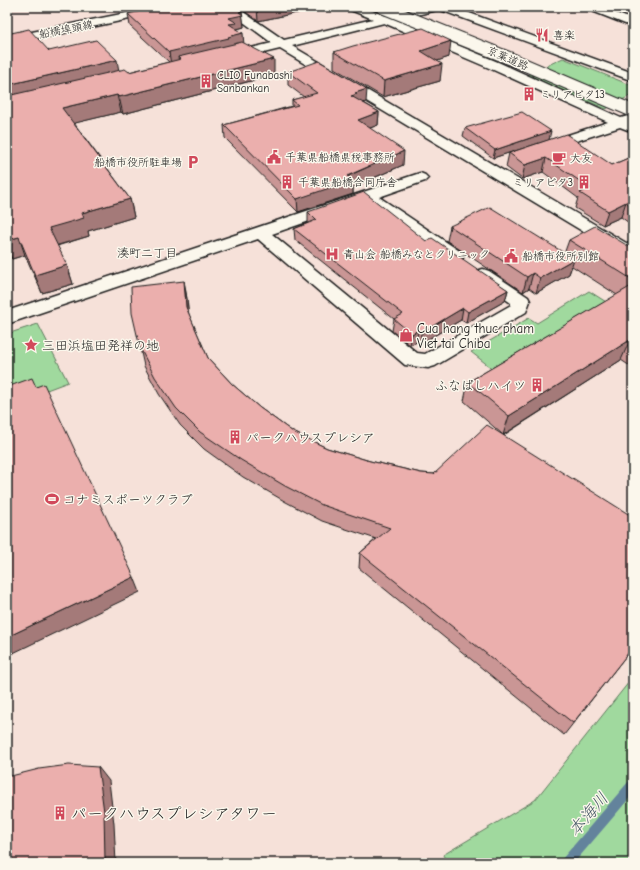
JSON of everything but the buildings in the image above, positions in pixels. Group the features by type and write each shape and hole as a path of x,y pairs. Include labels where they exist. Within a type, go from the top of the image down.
{"main road":[{"name":"船橋埠頭線","path":"7,41 172,7"},
{"path":"229,7 282,45 633,254"},
{"path":"352,7 383,13 629,123"},
{"name":"京葉道路","path":"411,7 498,41"},
{"path":"221,59 282,45 383,13 437,7"},
{"path":"442,7 633,77"},
{"path":"591,7 633,24"},
{"name":"京葉道路","path":"383,13 509,58 633,111"},
{"path":"531,152 629,123"},
{"path":"487,167 501,162"},
{"path":"7,318 420,178"},
{"path":"260,232 412,360 428,361 519,308 521,301 366,196"}],"green space":[{"path":"563,58 633,86 633,94 606,109 527,75"},
{"path":"589,291 614,307 503,377 471,352 529,318 537,323"},
{"path":"38,324 68,382 7,405 7,334"},
{"path":"633,677 633,863 447,863 443,855 535,800"}],"waterway":[{"name":"本海川","path":"566,863 633,785"}],"place":[{"name":"喜楽","path":"542,35"},
{"name":"CLIO Funabashi Sanbankan","path":"206,81"},
{"name":"ミリアビタ13","path":"529,94"},
{"name":"千葉県船橋県税事務所","path":"274,157"},
{"name":"大友","path":"559,158"},
{"name":"船橋市役所駐車場","path":"193,162"},
{"name":"千葉県船橋合同庁舎","path":"287,182"},
{"name":"ミリアビタ3","path":"584,182"},
{"name":"青山会 船橋みなとクリニック","path":"332,254"},
{"name":"船橋市役所別館","path":"511,256"},
{"name":"Cua hang thuc pham Viet tai Chiba","path":"406,335"},
{"name":"三田浜塩田発祥の地","path":"31,345"},
{"name":"ふなばしハイツ","path":"537,385"},
{"name":"パークハウスプレシア","path":"235,437"},
{"name":"コナミスポーツクラブ","path":"52,499"},
{"name":"パークハウスプレシアタワー","path":"60,813"}],"district":[{"name":"湊町二丁目","path":"147,253"}]}
